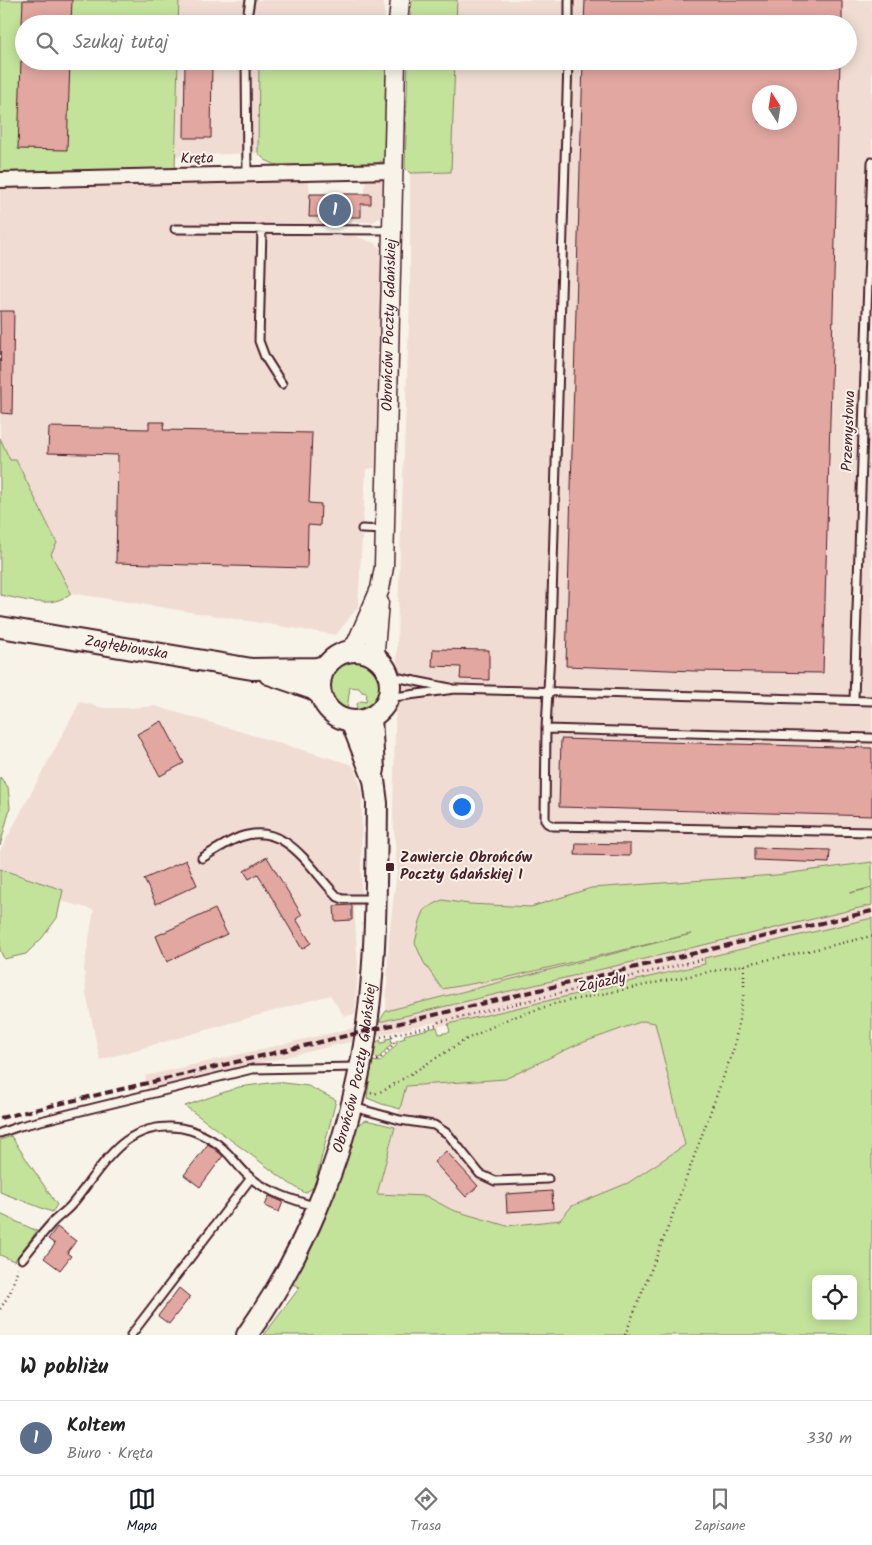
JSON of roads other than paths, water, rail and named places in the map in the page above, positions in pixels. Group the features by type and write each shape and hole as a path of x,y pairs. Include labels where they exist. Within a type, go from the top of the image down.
{"main road":[{"name":"Zagłębiowska","path":"0,627 252,669 313,689 321,695"},
{"path":"348,651 366,652 382,665 390,683 390,691 387,701 371,717 351,721 335,715 324,703 321,695 320,677 325,666 338,654 348,651"},
{"name":"Zagłębiowska","path":"252,669 325,666"},
{"name":"Obrońców Poczty Gdańskiej","path":"247,1335 294,1256 317,1207 338,1153 353,1097 367,1063 375,899 377,803 371,717"},
{"name":"Obrońców Poczty Gdańskiej","path":"351,721 374,780"}],"street":[{"path":"399,15 400,0"},
{"name":"Obrońców Poczty Gdańskiej","path":"382,665 374,650 384,568 396,70"},
{"name":"Kręta","path":"0,180 394,171"},
{"name":"Obrońców Poczty Gdańskiej","path":"348,651 356,644 380,589"}],"lane":[{"path":"248,15 250,0"},
{"path":"569,0 569,15"},
{"path":"246,70 246,174"},
{"path":"568,70 552,632 546,729 544,816 550,825 872,832"},
{"name":"Przemysłowa","path":"854,700 872,162"},
{"path":"175,229 393,230"},
{"path":"262,229 259,341 265,357 282,384"},
{"path":"362,529 385,530"},
{"path":"382,665 395,677 455,689"},
{"path":"387,701 394,697 455,689 549,690 872,701"},
{"path":"546,729 872,738"},
{"path":"202,858 239,837 261,834 273,837 293,847 338,897 343,899 375,899"},
{"path":"0,1134 20,1126 252,1069 367,1063"},
{"path":"353,1097 400,1120 434,1126 448,1134 480,1174 495,1181 548,1179"},
{"path":"22,1259 52,1223 72,1205 115,1149 129,1137 146,1129 179,1126 197,1132 229,1154 251,1178 284,1196 317,1207"},
{"path":"130,1335 251,1178"}],"railway":[{"path":"0,1118 872,911"}],"place":[{"name":"Koltem","path":"335,210"},
{"name":"Zawiercie Obrońców Poczty Gdańskiej I","path":"390,867"}]}
